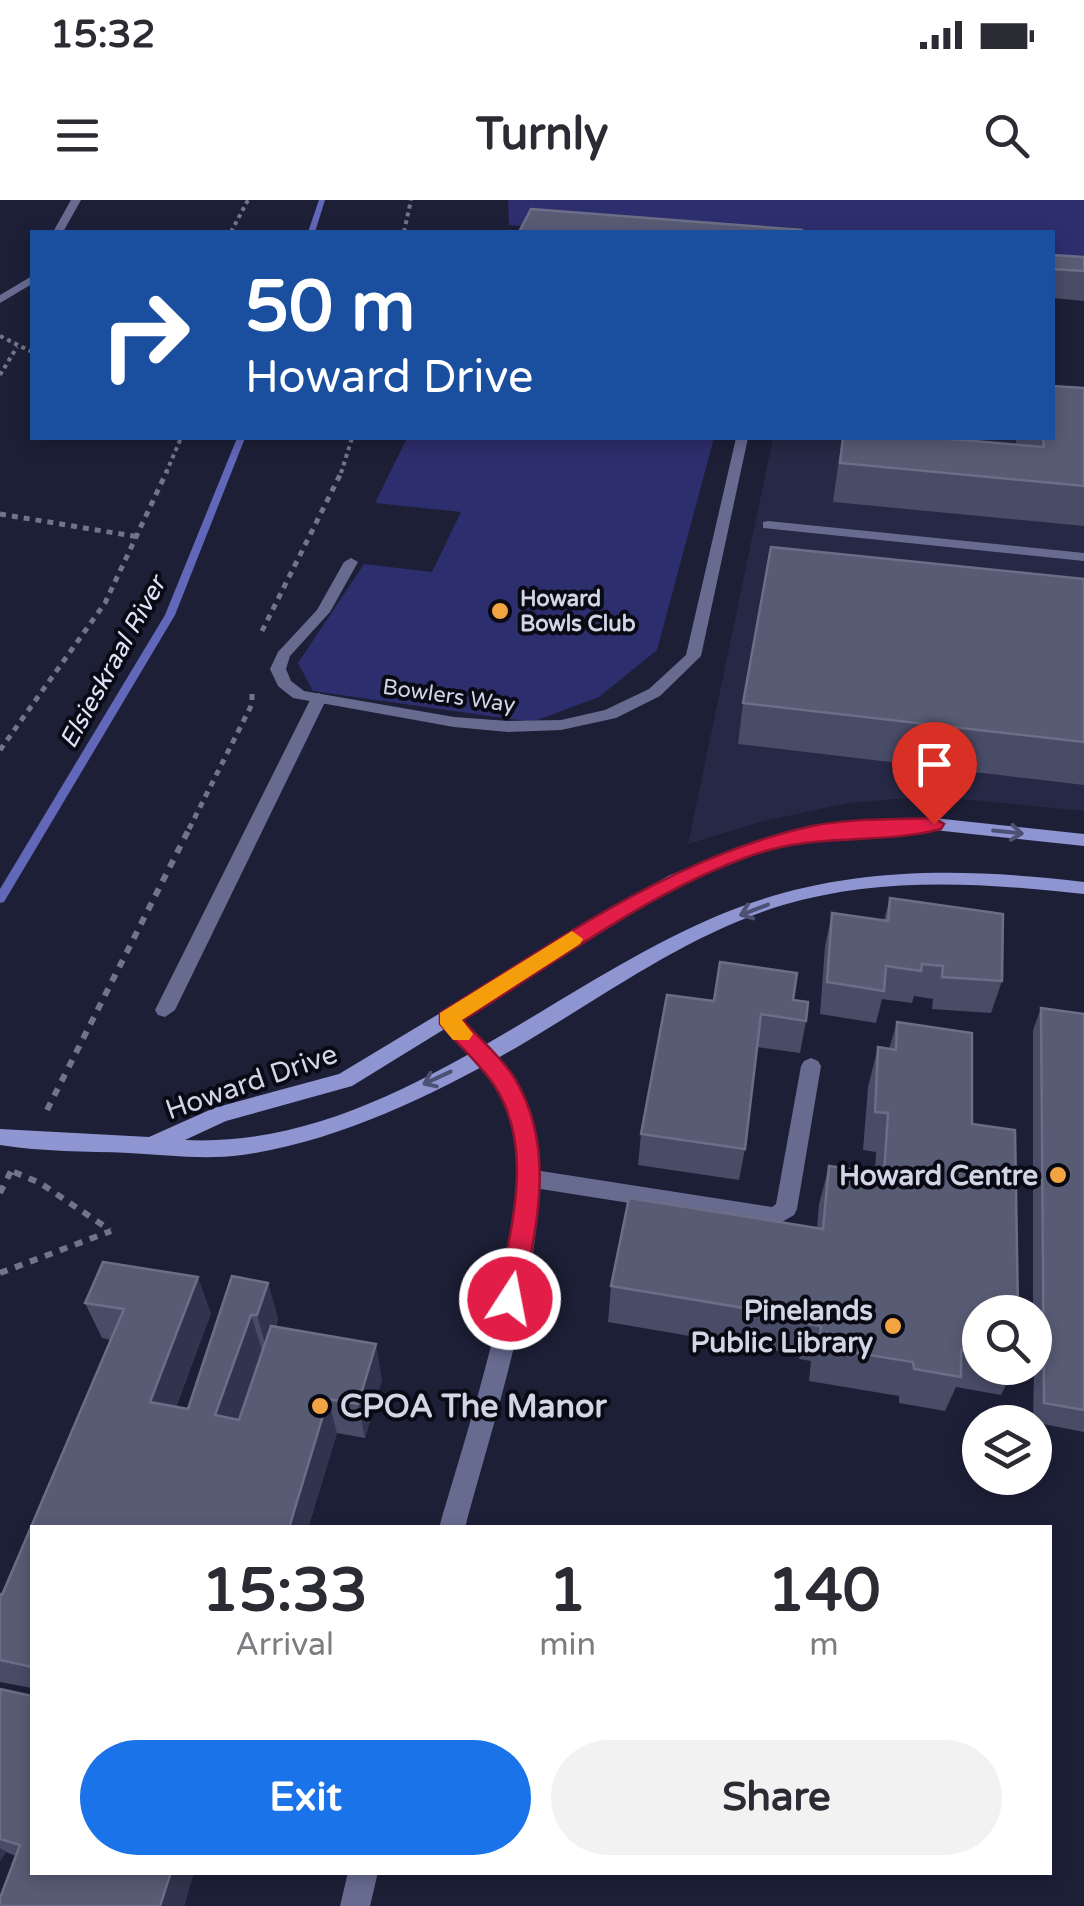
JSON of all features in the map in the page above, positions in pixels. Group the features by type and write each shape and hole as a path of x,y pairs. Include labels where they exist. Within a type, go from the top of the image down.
{"street":[{"path":"59,230 76,200"},
{"path":"0,300 30,281"},
{"name":"Bowlers Way","path":"351,562 324,612 283,655 278,669 284,683 298,696 525,729 604,718 647,700 674,680 692,656 742,440"},
{"path":"768,525 1084,557"},
{"path":"165,1010 318,698"},
{"name":"Howard Drive","path":"154,1144 221,1114 345,1080 674,880 748,850 816,832 934,824 1084,840"},
{"name":"Howard Drive","path":"0,1137 31,1143 154,1144 214,1150 270,1141 386,1102 482,1057 705,929 778,901 848,884 921,875 998,877 1084,888"},
{"path":"448,1018 504,1082 523,1121 528,1178 510,1299 453,1525"},
{"path":"528,1178 775,1216 786,1209 811,1066"},
{"path":"355,1906 363,1875"}],"path":[{"path":"232,230 248,200"},
{"path":"404,230 410,200"},
{"path":"0,336 30,351"},
{"path":"0,375 17,347"},
{"path":"0,750 104,603 139,537 180,440"},
{"path":"254,648 345,464 351,440"},
{"path":"0,514 139,537"},
{"path":"44,1115 252,704 252,686"},
{"path":"0,1193 12,1168 111,1230 0,1273"}],"shaded area":[{"path":"508,200 1084,200 1084,262 1055,262 1055,230 579,230 509,225"},
{"path":"1084,418 1084,811 931,796 849,803 764,821 688,844 773,440 1055,440 1055,436"},
{"name":"Howard Bowls Club","path":"406,440 713,440 657,650 599,697 532,722 313,691 298,663 364,564 432,572 461,512 375,503"}],"building":[{"path":"531,209 802,230 520,230"},
{"path":"1055,255 1084,257 1084,271 1055,269"},
{"path":"1055,386 1084,388 1084,486 840,463 843,440 961,440 1044,447 1043,440 1055,440"},
{"path":"771,547 1084,579 1084,742 743,703"},
{"path":"890,898 1003,914 1002,981 942,977 943,966 922,964 921,971 886,966 884,991 827,982 832,913 888,921"},
{"path":"720,962 797,973 793,1000 808,1002 806,1021 761,1014 745,1149 641,1134 667,995 714,1001"},
{"name":"Howard Centre","path":"1041,1008 1084,1014 1084,1410 1044,1403 1044,1385 1052,1385 1052,1295 1043,1295"},
{"path":"897,1022 972,1033 972,1124 1015,1130 1018,1295 962,1295 961,1377 914,1369 913,1362 819,1347 821,1326 809,1324 810,1319 611,1286 629,1198 823,1229 829,1166 884,1174 888,1113 875,1112 878,1047 896,1050"},
{"path":"103,1262 198,1277 150,1402 188,1409 232,1276 268,1283 257,1315 251,1315 215,1415 239,1420 271,1326 376,1344 358,1404 328,1399 290,1525 32,1525 124,1309 85,1303"},
{"path":"30,1529 30,1667 0,1660 2,1595"},
{"path":"0,1689 30,1696 30,1875 170,1875 160,1906 0,1906 20,1845 0,1839"}],"waterway":[{"name":"Elsieskraal River","path":"312,230 322,200"},
{"name":"Elsieskraal River","path":"0,899 170,615 240,440"}],"slow traffic":[{"path":"461,1034 448,1018 572,939"}],"place":[{"name":"Howard Bowls Club","path":"500,611"},
{"name":"Howard Centre","path":"1058,1175"},
{"name":"Pinelands Public Library","path":"893,1326"},
{"name":"CPOA The Manor","path":"320,1406"}],"route":[{"path":"510,1299 527,1210 528,1163 523,1121 504,1082 448,1018 674,880 748,850 816,832 934,824"}]}
